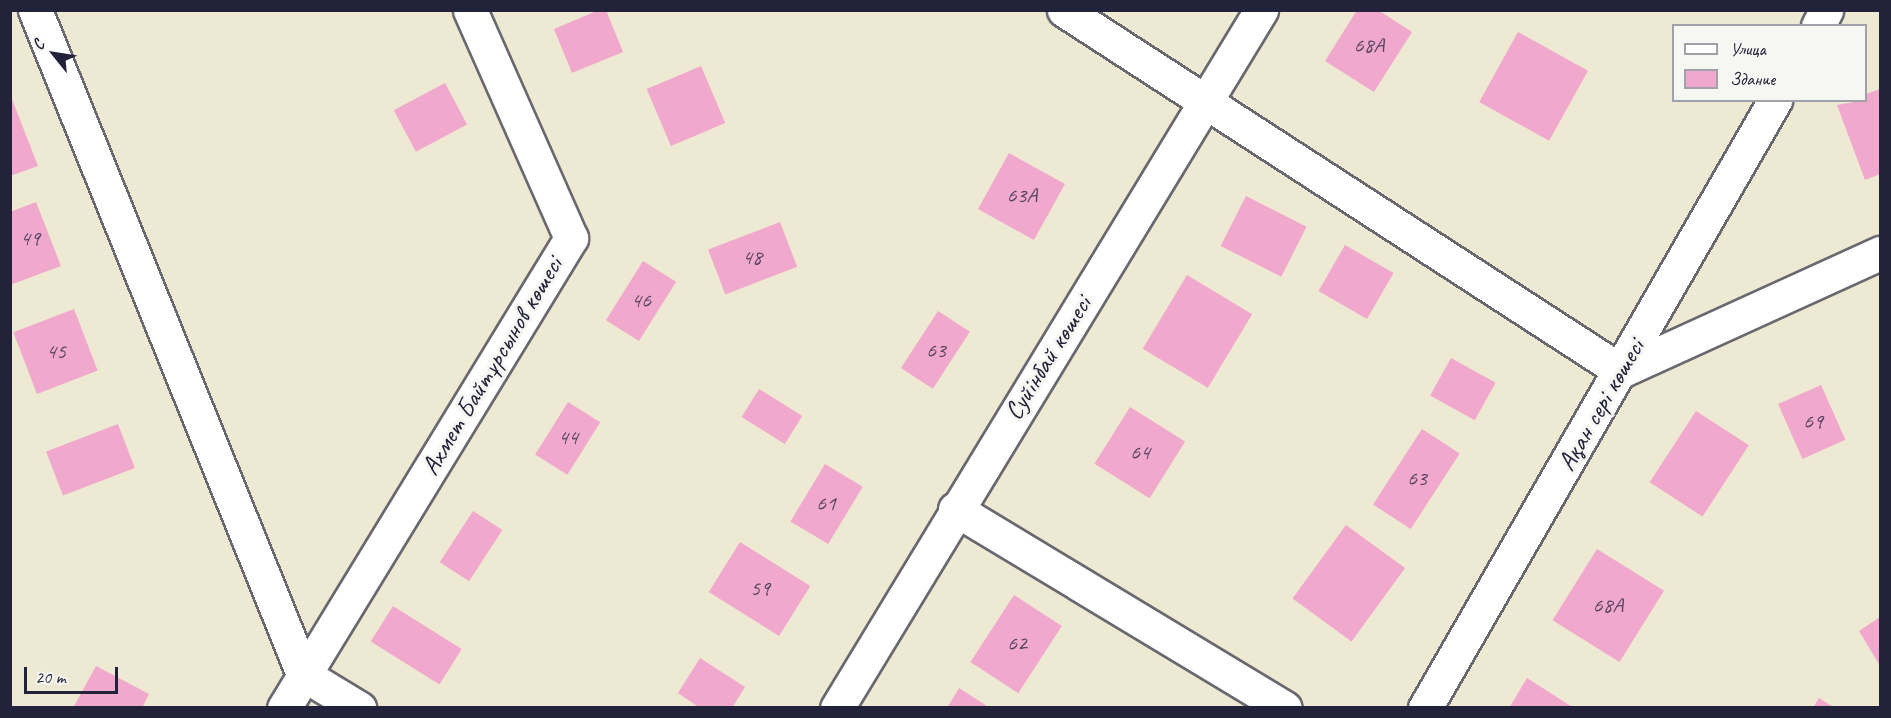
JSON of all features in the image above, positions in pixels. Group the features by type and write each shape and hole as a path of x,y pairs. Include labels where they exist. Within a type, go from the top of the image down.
{"street":[{"path":"35,10 303,674 359,708"},
{"name":"Ахмет Байтұрсынов көшесі","path":"284,708 570,238 470,10"},
{"path":"1064,10 1203,105 1621,371 1881,253"},
{"name":"Суйінбай көшесі","path":"837,708 955,509 1261,10"},
{"path":"1819,24 1826,10"},
{"name":"Ақан сері көшесі","path":"1425,708 1774,102"},
{"path":"955,509 1285,708"}],"building":[{"path":"599,10 606,10 623,52 572,73 554,29"},
{"path":"1357,10 1378,10 1412,32 1374,92 1325,61"},
{"path":"1518,32 1588,71 1549,141 1479,102"},
{"path":"701,66 725,123 671,146 647,89"},
{"path":"445,83 467,124 416,152 394,110"},
{"path":"1880,89 1880,174 1865,180 1837,105 1867,102 1867,94"},
{"path":"10,94 38,166 10,176"},
{"path":"1009,153 1065,184 1034,240 978,209"},
{"path":"1246,196 1307,227 1281,277 1221,246"},
{"path":"36,202 61,266 10,285 10,212"},
{"path":"780,222 797,267 725,294 708,250"},
{"path":"1345,245 1393,273 1367,319 1318,291"},
{"path":"643,261 676,282 639,341 606,320"},
{"path":"1187,275 1252,314 1208,388 1143,349"},
{"path":"74,309 98,371 37,394 13,332"},
{"path":"938,311 970,332 933,389 901,368"},
{"path":"1451,358 1496,383 1475,420 1430,396"},
{"path":"1821,385 1845,440 1802,459 1778,404"},
{"path":"759,389 802,416 785,444 742,417"},
{"path":"568,402 600,422 567,475 535,455"},
{"path":"1130,407 1185,441 1150,498 1094,464"},
{"path":"1696,411 1749,445 1703,517 1650,482"},
{"path":"118,424 135,468 63,495 46,452"},
{"path":"1422,429 1460,454 1411,529 1373,504"},
{"path":"825,464 863,487 828,544 790,521"},
{"path":"473,511 502,530 469,581 440,562"},
{"path":"1346,525 1405,568 1352,642 1293,599"},
{"path":"740,542 810,586 779,636 709,592"},
{"path":"1597,549 1664,591 1619,662 1552,620"},
{"path":"1014,595 1062,626 1018,693 970,662"},
{"path":"393,606 462,649 439,685 371,642"},
{"path":"1880,617 1880,666 1859,631"},
{"path":"700,658 745,687 732,708 700,708 678,693"},
{"path":"96,666 149,694 142,708 73,708"},
{"path":"1527,678 1574,708 1509,708"},
{"path":"959,688 990,708 947,708"},
{"path":"1819,698 1835,708 1813,708"}]}
